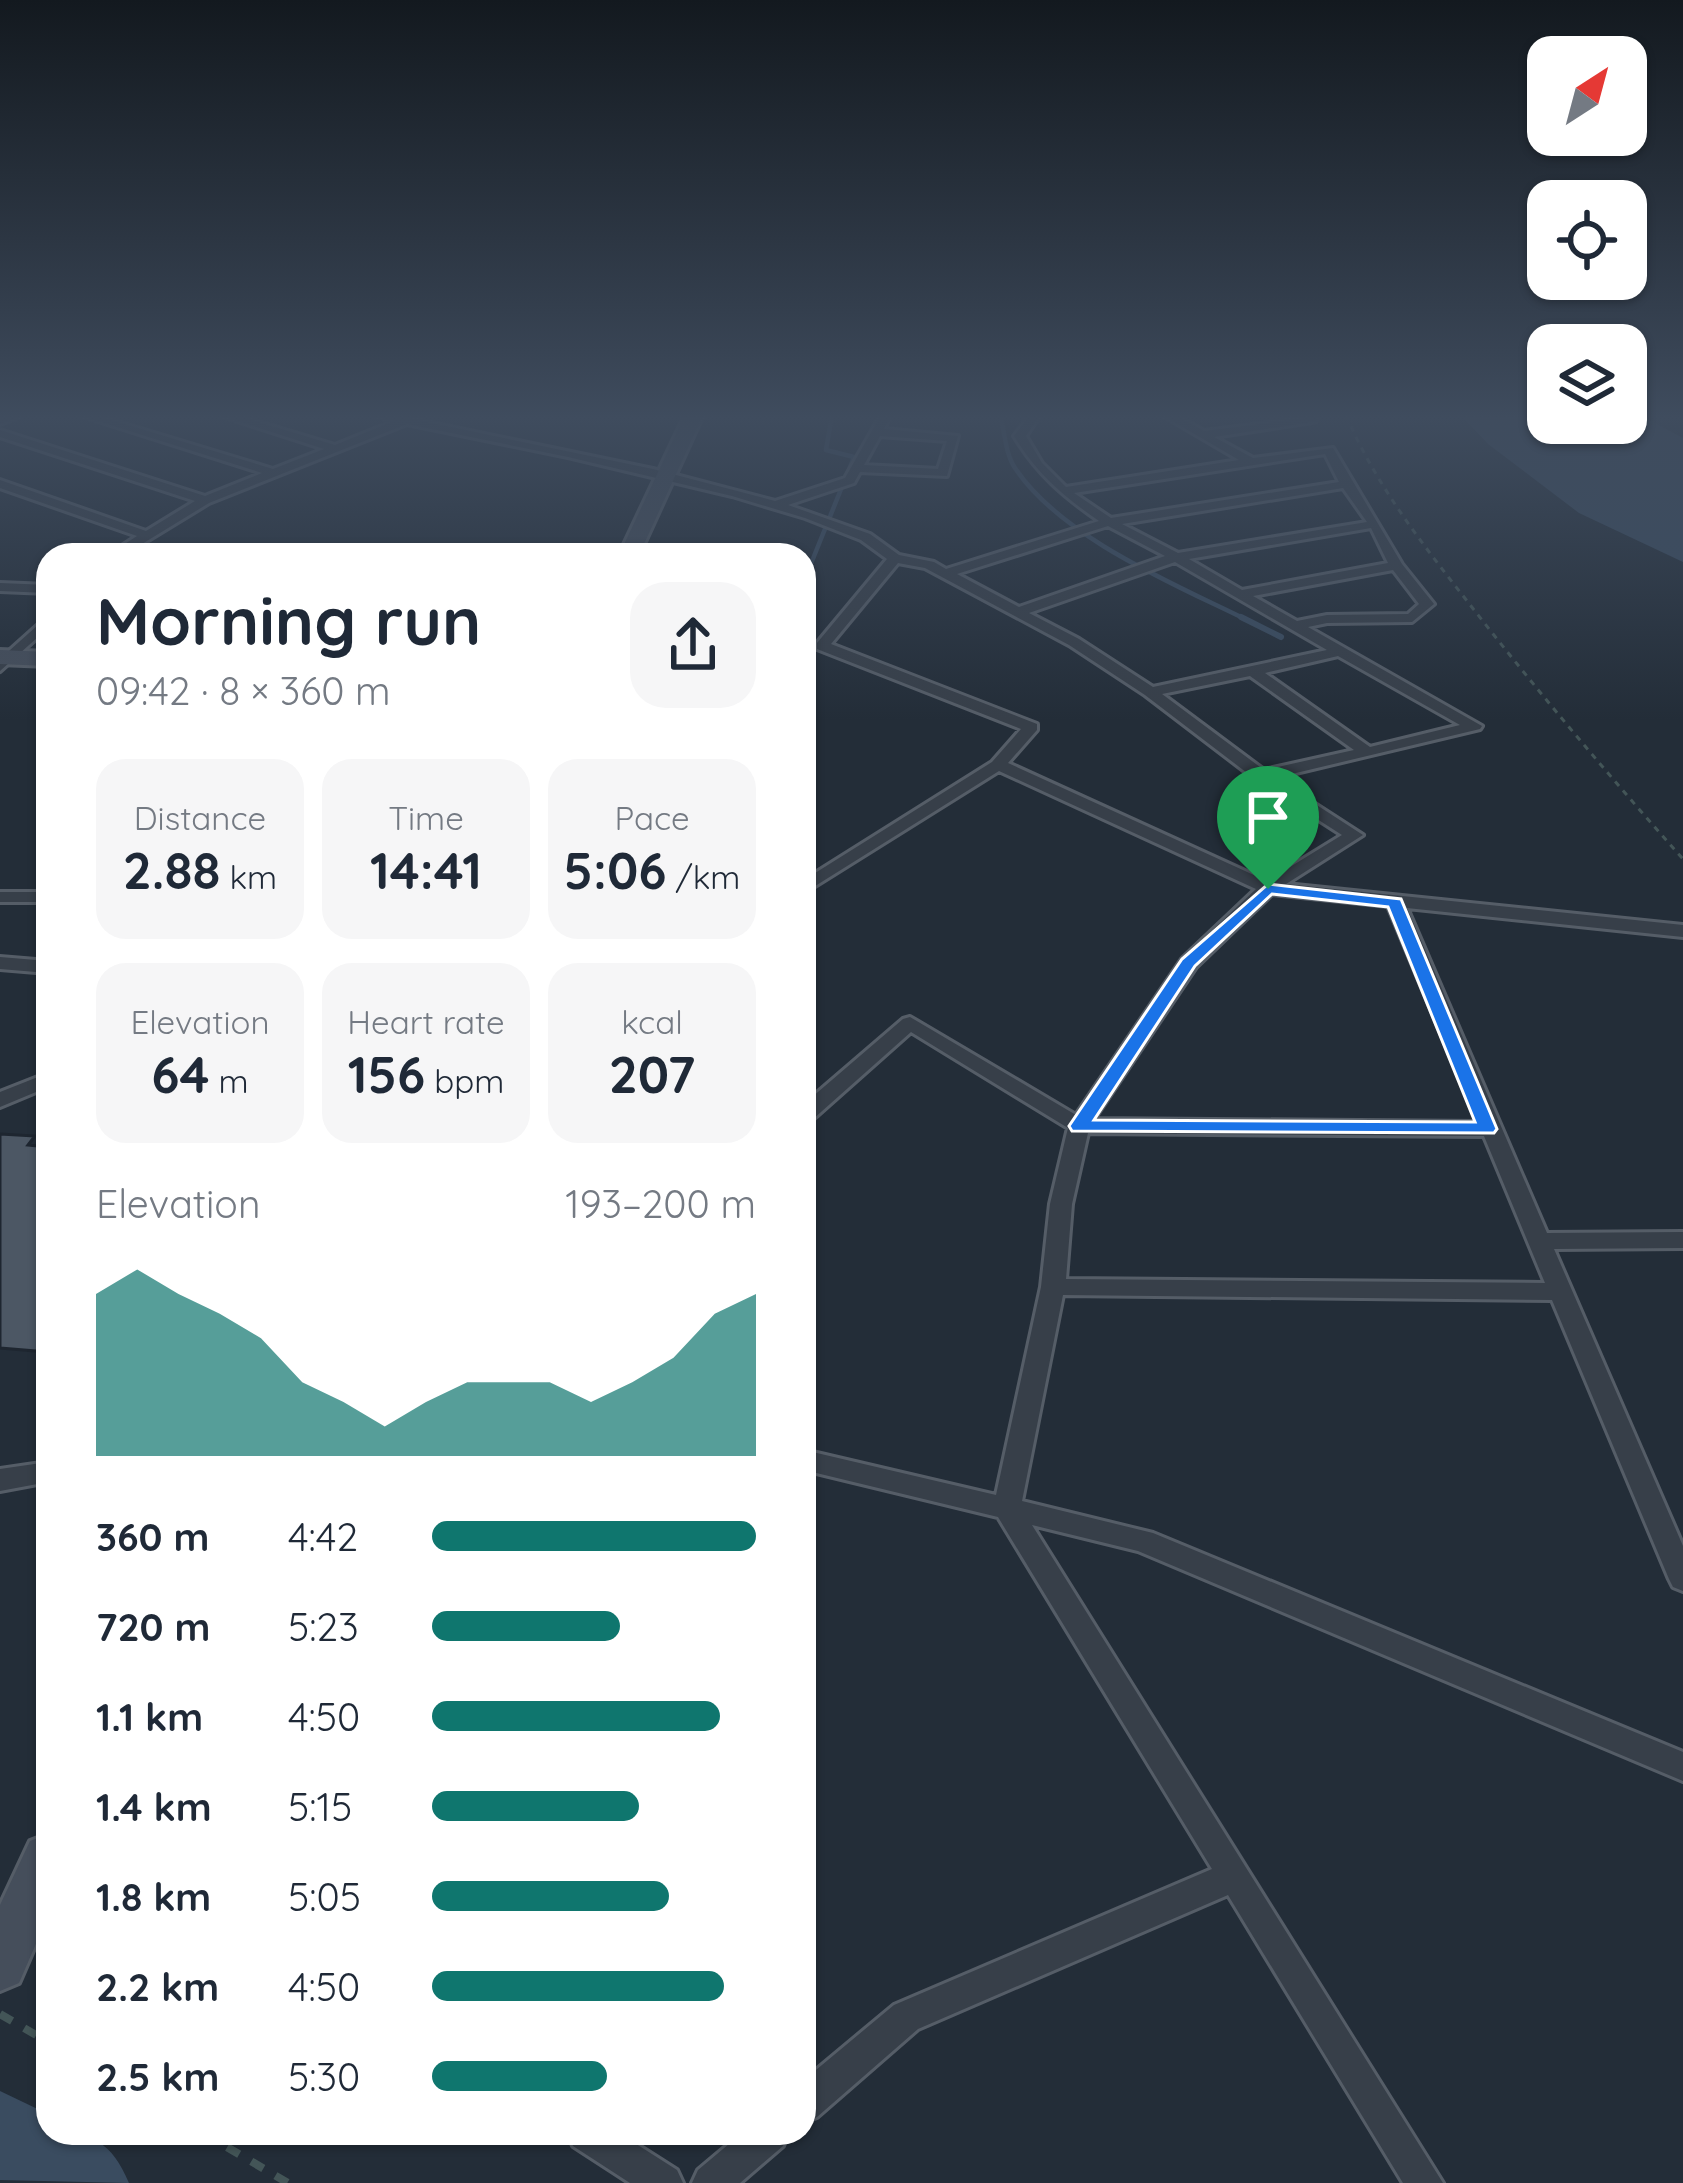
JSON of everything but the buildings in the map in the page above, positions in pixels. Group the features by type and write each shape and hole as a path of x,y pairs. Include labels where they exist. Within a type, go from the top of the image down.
{"main road":[{"path":"4,661 36,660"},
{"path":"0,1964 36,1884"}],"street":[{"path":"95,517 144,534"},
{"path":"132,543 175,517"},
{"path":"807,517 861,534 887,547 896,558 918,561 1074,642 1150,692 1261,776 1354,835 1268,889 1189,962 1079,1126 1061,1204 1053,1287 1007,1509 1424,2183"},
{"path":"1101,517 1474,727 1261,776"},
{"path":"944,574 1109,522 1141,517"},
{"path":"1297,625 1412,618 1427,604 1396,565 1370,517"},
{"path":"1015,613 1176,557 1375,524"},
{"path":"816,880 998,765 1031,727 821,646 896,558"},
{"path":"1240,594 1396,565"},
{"path":"0,587 36,588"},
{"path":"4,661 36,631"},
{"path":"1150,692 1340,651"},
{"path":"1252,671 1367,752"},
{"path":"998,765 1268,889 1683,931"},
{"path":"0,897 36,897"},
{"path":"1395,902 1487,1129 1540,1240 1558,1292 1683,1579"},
{"path":"0,963 36,966"},
{"path":"816,1104 910,1023 1079,1126 1487,1129"},
{"path":"0,1100 36,1084"},
{"path":"1540,1240 1683,1240"},
{"path":"1053,1287 1558,1292"},
{"path":"816,1463 1143,1541 1683,1767"},
{"path":"0,1480 36,1474"},
{"path":"816,2094 906,2018 1232,1877"},
{"path":"605,2145 664,2183"},
{"path":"711,2183 756,2145"}],"path":[{"path":"1405,517 1572,735 1683,859"},
{"path":"0,2014 36,2035"},
{"path":"223,2145 288,2183"}],"water":[{"path":"1587,517 1683,517 1683,562"}],"waterway":[{"path":"816,551 830,517"},
{"path":"1062,517 1121,557 1247,620"},
{"path":"1241,617 1247,620"},
{"path":"1247,620 1281,637"},
{"path":"0,2133 86,2183"}],"route":[{"path":"1268,889 1395,902 1487,1129 1079,1126 1189,962 1268,889"}]}
